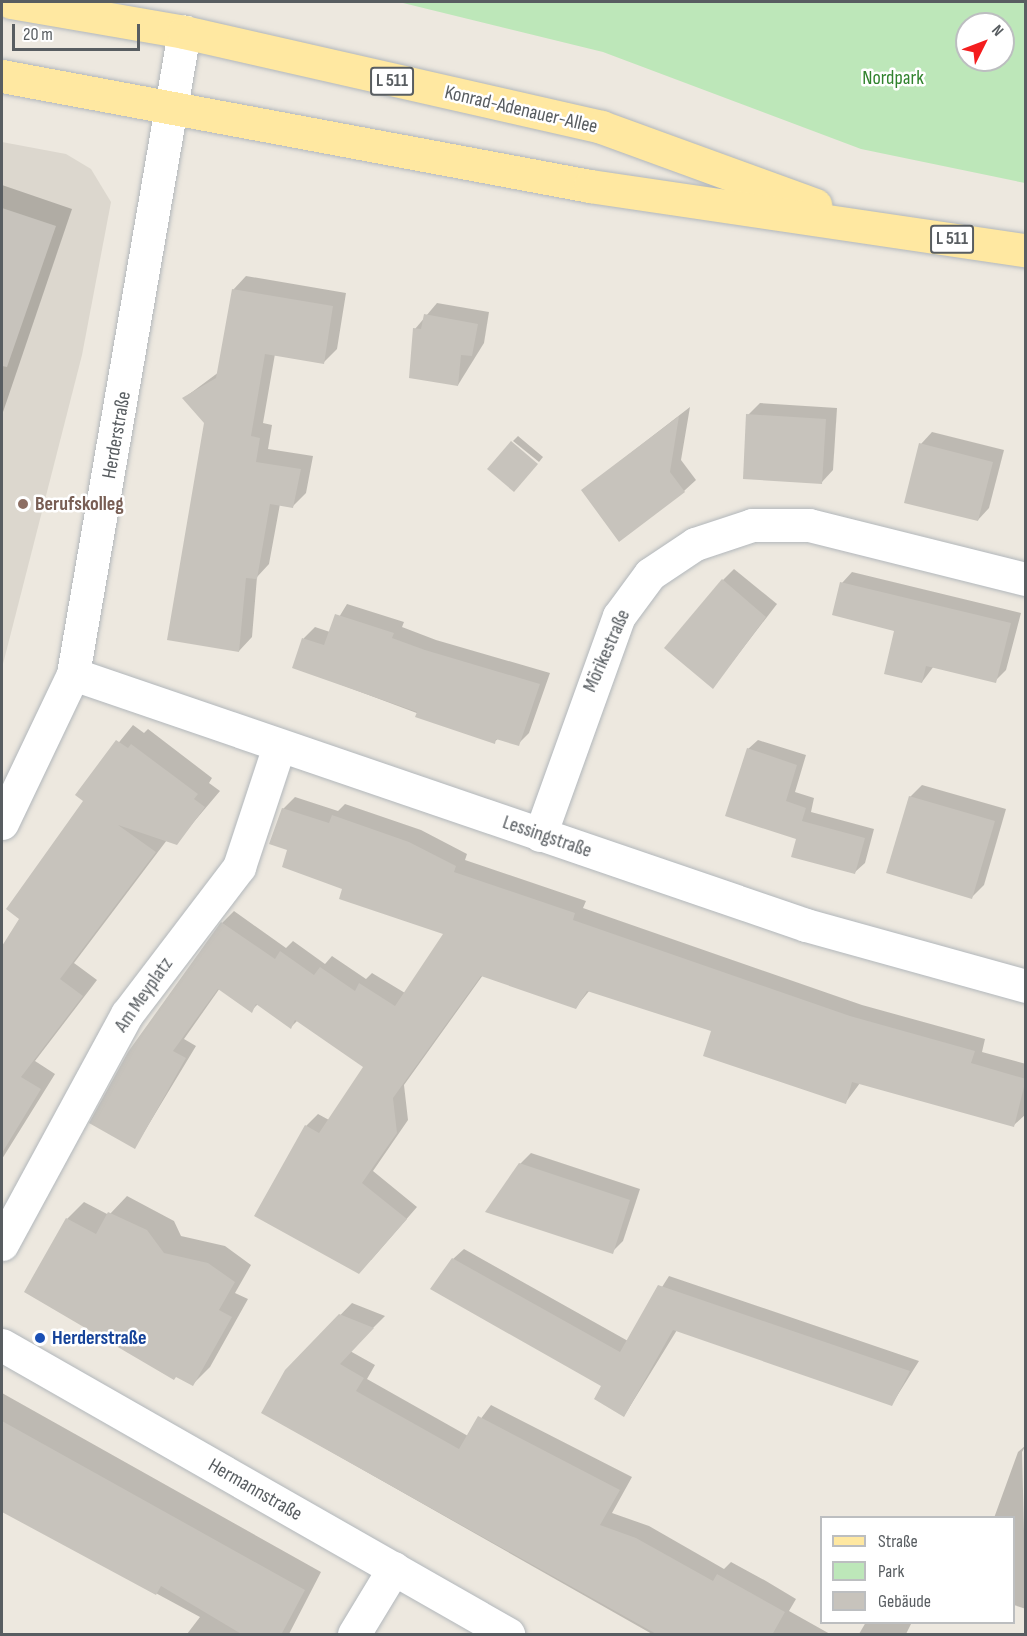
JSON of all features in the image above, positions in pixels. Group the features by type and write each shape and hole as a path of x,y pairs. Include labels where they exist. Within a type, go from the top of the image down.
{"main road":[{"name":"Konrad-Adenauer-Allee","path":"11,2 184,32 602,127 879,228"},
{"name":"Konrad-Adenauer-Allee","path":"2,76 170,110 590,186 1026,250"}],"street":[{"name":"Herderstraße","path":"2,823 73,674 184,32"},
{"name":"Mörikestraße","path":"540,835 619,616 650,574 695,543 752,525 809,525 1026,579"},
{"name":"Lessingstraße","path":"73,674 806,926 1026,986"},
{"name":"Am Meyplatz","path":"2,1244 127,1014 239,867 279,746"},
{"name":"Hermannstraße","path":"2,1345 508,1635"},
{"path":"354,1635 394,1568"}],"shaded area":[{"name":"Berufskolleg","path":"2,142 66,154 91,169 111,202 82,355 2,668"}],"green space":[{"name":"Nordpark","path":"399,2 1025,2 1025,183 861,149 603,52"}],"building":[{"path":"2,208 56,226 7,367 2,366"},
{"path":"232,289 333,306 324,364 265,354 251,436 260,438 256,462 301,469 293,508 270,504 257,579 246,578 239,652 167,640 204,423 182,398 216,378"},
{"path":"424,314 478,324 472,356 461,355 458,386 409,378 413,328 421,329"},
{"path":"746,414 826,419 822,484 743,479"},
{"path":"679,416 670,472 685,492 619,542 581,490"},
{"path":"511,441 538,464 514,492 487,469"},
{"path":"919,443 993,462 978,521 904,503"},
{"path":"722,579 766,617 713,689 664,648"},
{"path":"840,582 1011,623 996,683 926,666 922,683 884,674 894,631 832,615"},
{"path":"335,614 394,633 392,638 425,650 540,684 519,746 496,739 495,744 415,717 417,712 292,668 302,638 324,645"},
{"path":"116,740 128,748 131,744 198,794 194,799 205,807 177,845 118,825 156,852 60,979 83,996 21,1077 41,1089 2,1153 2,946 19,919 6,909 83,801 75,795"},
{"path":"747,748 797,765 786,801 806,808 802,821 865,838 855,874 791,857 796,839 725,816"},
{"path":"909,796 995,821 972,899 886,873"},
{"path":"282,808 329,823 332,815 409,842 456,866 454,872 575,913 573,920 850,1016 975,1051 971,1063 1026,1079 1014,1127 852,1082 846,1104 703,1056 711,1031 587,991 576,1009 481,976 393,1098 397,1133 362,1183 407,1219 359,1274 254,1216 305,1125 319,1133 363,1067 295,1020 291,1029 256,1004 252,1013 218,989 173,1051 186,1058 135,1149 89,1123 128,1052 221,922 275,959 280,951 314,975 320,967 355,991 359,983 395,1006 443,934 339,899 342,889 282,867 287,850 269,844"},
{"path":"519,1163 630,1200 613,1254 485,1212"},
{"path":"108,1212 147,1230 164,1253 208,1263 235,1282 219,1310 232,1317 193,1386 176,1377 174,1380 24,1292 66,1218 96,1234"},
{"path":"452,1258 620,1352 658,1285 910,1371 892,1406 673,1330 624,1417 594,1399 601,1386 430,1289"},
{"path":"339,1314 374,1328 340,1364 364,1378 356,1391 459,1449 478,1416 620,1490 600,1525 636,1538 713,1581 717,1574 785,1612 772,1635 658,1635 261,1413 285,1370"},
{"path":"2,1421 305,1590 281,1635 243,1635 161,1586 156,1595 2,1512"}],"place":[{"name":"Berufskolleg","path":"23,504"},
{"name":"Herderstraße","path":"40,1338"}]}
